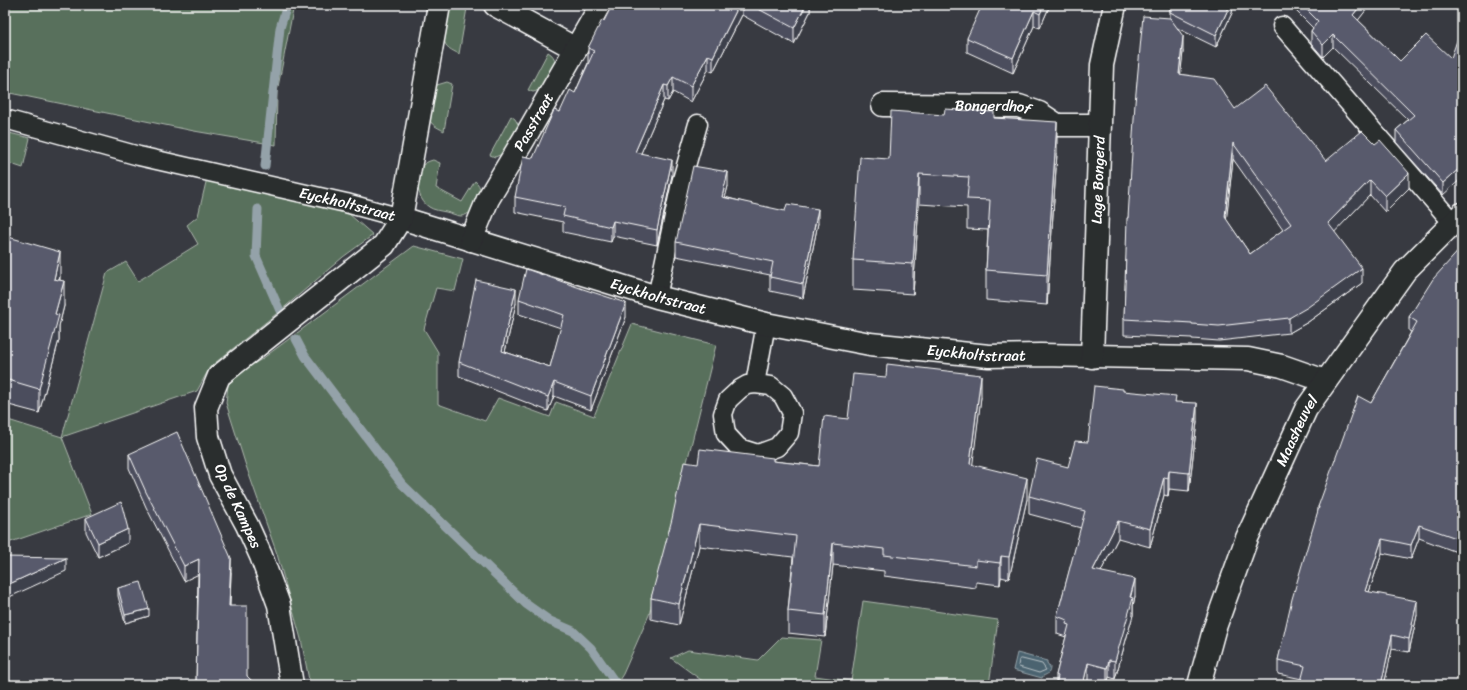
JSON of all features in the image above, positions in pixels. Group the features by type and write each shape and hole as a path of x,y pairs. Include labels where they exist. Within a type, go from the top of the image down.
{"street":[{"path":"400,218 439,5"},
{"path":"495,5 576,49"},
{"name":"Passtraat","path":"471,240 488,199 601,5"},
{"name":"Lage Bongerd","path":"1092,357 1102,65 1115,5"},
{"name":"Bongerdhof","path":"882,105 1019,106 1039,113 1057,125 1099,125"},
{"name":"Eyckholtstraat","path":"400,218 657,297 766,324 870,344 989,356 1040,355 1248,359 1282,366 1325,381"},
{"name":"Op de Kampes","path":"292,685 279,605 261,556 247,525 220,475 208,437 206,408 219,376 384,245 400,218"},
{"name":"Maasheuvel","path":"1199,685 1216,623 1247,538 1306,410 1325,381 1405,271 1458,218"}],"lane":[{"path":"1282,26 1458,218"},
{"name":"Eyckholtstraat","path":"5,119 139,156 346,203 400,218"},
{"path":"657,297 681,183 698,124"},
{"path":"755,384 766,324"}],"green space":[{"path":"5,5 294,5 277,92 276,145 194,131 5,92"},
{"path":"462,5 467,8 459,54 447,47 444,39 449,12 452,8"},
{"path":"548,52 553,57 555,62 555,69 549,81 538,90 533,92 528,90"},
{"path":"447,82 452,84 444,131 432,124 429,117 434,90 437,85"},
{"path":"511,116 515,119 519,126 505,153 495,157 490,155"},
{"path":"5,132 30,138 23,168 5,162"},
{"path":"433,160 440,163 436,188 462,202 475,181 479,185 480,196 471,212 466,215 458,216 433,209 423,202 418,187 419,173 423,165"},
{"path":"207,178 341,207 373,235 343,257 286,306 210,367 197,391 62,437 107,273 126,262 138,281 198,244 187,225 198,216"},
{"path":"414,246 463,259 455,291 436,288 424,329 438,352 438,404 485,421 498,398 550,417 556,402 594,416 632,324 716,345 649,615 623,674 616,685 310,685 301,639 277,554 226,403 228,385 242,371 262,359"},
{"path":"5,419 62,437 92,514 5,544"},
{"path":"863,601 998,620 989,685 708,685 671,658 688,650 758,660 781,637 821,640 815,676 851,681"}],"water":[{"path":"1017,653 1047,661 1050,667 1049,672 1042,678 1013,670"}],"building":[{"path":"612,5 739,5 713,57 708,55 691,86 673,77 668,86 664,85 635,152 672,160 657,230 613,221 611,227 563,216 565,207 515,197 523,156 533,158 554,110 560,112 570,90 575,93 594,51 588,48 602,20 604,21"},
{"path":"751,5 806,5 794,28"},
{"path":"982,5 1044,5 1040,14 1034,11 1013,58 967,38"},
{"path":"1170,5 1230,5 1216,35 1170,12"},
{"path":"1302,5 1361,5 1353,15 1400,61 1426,35 1451,58 1462,26 1462,166 1443,183 1396,130 1414,115 1333,35 1323,45 1311,31 1318,21"},
{"path":"1143,16 1170,18 1183,36 1179,74 1214,79 1235,109 1265,86 1326,161 1362,131 1375,144 1380,140 1409,173 1385,196 1370,180 1328,223 1362,268 1308,307 1289,318 1219,326 1124,319 1127,218","holes":["1233,143 1291,224 1250,254 1225,217"]},
{"path":"945,109 994,112 994,118 1057,122 1047,275 986,270 990,200 967,199 969,177 919,174 913,264 853,260 860,157 889,159 891,111 944,115"},
{"path":"693,166 728,172 722,197 785,211 787,204 818,209 803,284 770,277 773,262 676,242"},
{"path":"5,236 60,252 54,279 64,281 55,314 59,315 39,389 5,379"},
{"path":"1462,247 1462,540 1419,525 1411,545 1382,539 1365,591 1417,601 1409,639 1392,635 1381,685 1300,685 1305,666 1278,660 1292,599 1318,507 1358,396 1371,403 1417,322 1409,317 1433,279"},
{"path":"526,269 626,303 591,396 554,382 548,397 459,362 476,280 516,289 502,351 550,367 564,315 519,299"},
{"path":"887,364 981,375 970,464 1027,478 1009,557 1001,556 1000,563 976,560 976,566 884,555 884,549 833,543 825,615 788,611 796,536 699,524 679,604 651,598 672,519 684,462 698,464 700,449 773,458 773,461 819,466 824,416 848,419 853,374 886,377"},
{"path":"1094,386 1123,389 1123,391 1176,396 1175,402 1197,403 1189,473 1169,471 1168,478 1164,477 1150,529 1118,521 1093,570 1135,579 1130,597 1133,598 1115,661 1109,660 1107,668 1088,663 1083,685 1056,685 1058,676 1056,675 1069,625 1066,624 1067,620 1057,616 1085,511 1029,496 1037,459 1068,467 1075,441 1088,442"},
{"path":"177,432 231,558 229,606 247,606 247,676 256,685 196,685 199,559 184,566 146,492 129,454"},
{"path":"121,502 128,529 98,543 86,518"},
{"path":"5,557 66,558 5,586"},
{"path":"141,582 149,609 125,615 118,588"}],"waterway":[{"path":"265,166 280,28 287,5"},
{"path":"258,209 256,256 281,313"},
{"path":"296,339 305,356 402,484 526,604 550,621 573,631 591,648 617,685"}]}
